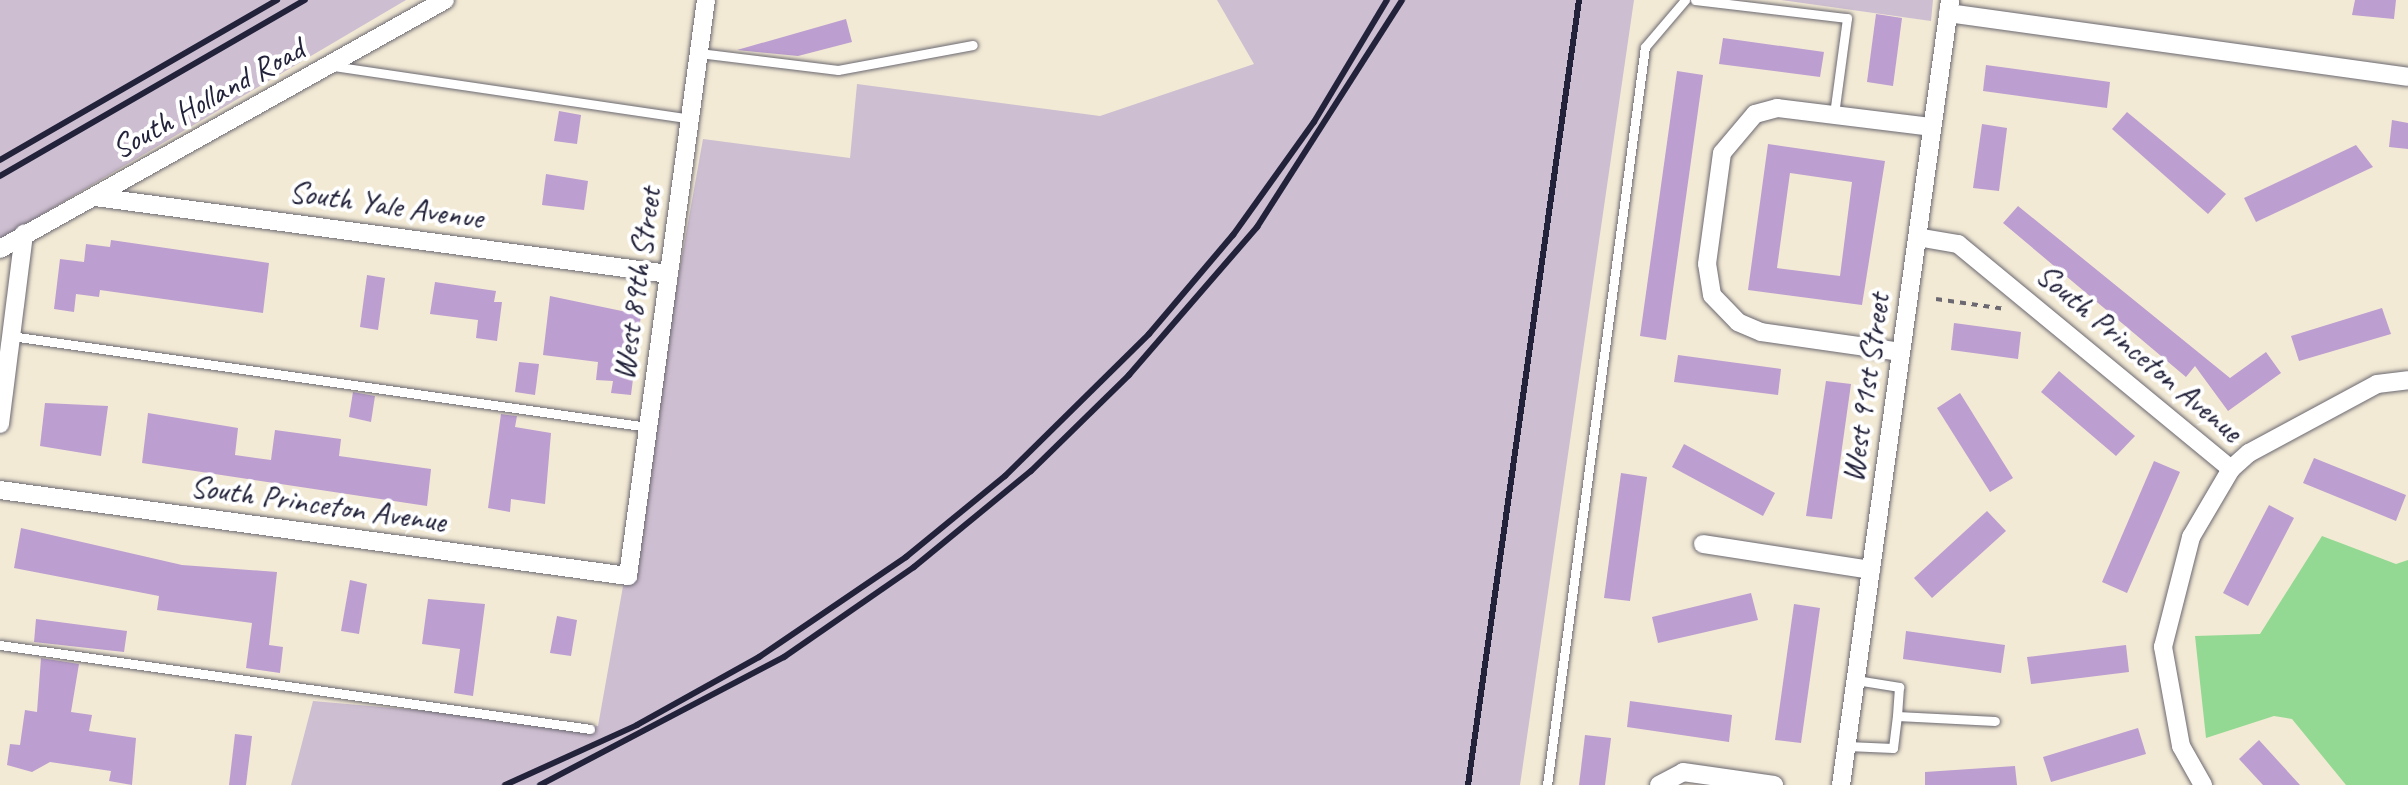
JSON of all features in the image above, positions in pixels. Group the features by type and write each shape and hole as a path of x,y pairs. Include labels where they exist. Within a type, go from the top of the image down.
{"street":[{"name":"South Holland Road","path":"0,249 445,0"},
{"name":"West 89th Street","path":"628,576 706,0"},
{"path":"1949,7 2408,77"},
{"name":"West 91st Street","path":"1841,785 1949,7"},
{"path":"1901,352 1761,332 1738,322 1712,295 1707,264 1722,153 1755,114 1777,108 1932,127"},
{"name":"South Yale Avenue","path":"95,197 669,274"},
{"path":"0,424 24,234"},
{"name":"South Princeton Avenue","path":"1917,237 1958,244 2231,469 2301,420 2377,384 2408,380"},
{"path":"2203,785 2181,746 2163,647 2191,537 2231,469"},
{"name":"South Princeton Avenue","path":"0,490 628,576"},
{"path":"1703,544 1871,570"},
{"path":"1659,785 1683,772 1774,785"}],"lane":[{"path":"1547,785 1645,47 1685,0"},
{"path":"1695,0 1847,18 1834,114"},
{"path":"699,53 838,70 973,45"},
{"path":"329,65 690,119"},
{"path":"11,336 648,427"},
{"path":"0,645 590,729"},
{"path":"1847,746 1893,748 1899,687 1856,680"},
{"path":"1897,716 1995,721"}],"path":[{"path":"1936,299 2023,311"}],"shaded area":[{"path":"0,0 406,0 0,239"},
{"path":"1217,0 1634,0 1520,785 291,785 313,701 598,726 703,139 850,158 857,84 1100,116 1254,64"},
{"path":"1781,0 1933,0 1931,21"}],"green space":[{"path":"2322,536 2396,564 2408,560 2408,785 2346,785 2292,719 2274,716 2206,738 2195,636 2260,634"}],"building":[{"path":"2355,0 2396,0 2394,19 2352,15"},
{"path":"1876,14 1902,18 1893,86 1867,82"},
{"path":"846,19 852,42 798,56 737,50"},
{"path":"1723,38 1824,52 1820,77 1719,64"},
{"path":"1986,65 2110,82 2107,108 1983,91"},
{"path":"1677,71 1703,75 1666,340 1640,336"},
{"path":"559,111 581,115 577,144 554,141"},
{"path":"2127,112 2226,194 2208,214 2112,129"},
{"path":"2392,120 2408,123 2408,149 2389,147"},
{"path":"1982,124 2007,128 1999,191 1973,188"},
{"path":"1768,144 1885,161 1862,305 1748,290","holes":["1790,173 1852,182 1840,276 1777,268"]},
{"path":"2356,145 2373,167 2256,222 2244,198"},
{"path":"546,174 588,181 584,210 542,205"},
{"path":"2018,206 2230,378 2266,352 2281,373 2228,411 2195,366 2186,377 2003,223"},
{"path":"111,240 269,263 263,313 100,290 99,297 76,294 74,312 54,309 60,259 84,262 86,244 110,247"},
{"path":"367,275 385,278 378,330 360,327"},
{"path":"435,282 496,291 494,302 502,302 497,341 476,338 478,320 430,314"},
{"path":"550,296 641,315 631,395 611,393 613,381 596,380 598,362 543,355"},
{"path":"2382,308 2391,334 2299,361 2291,336"},
{"path":"1954,323 2021,332 2018,359 1951,350"},
{"path":"1678,355 1781,369 1778,395 1674,382"},
{"path":"519,362 539,364 535,395 515,392"},
{"path":"2059,371 2135,436 2116,456 2041,392"},
{"path":"1826,381 1851,384 1832,519 1806,516"},
{"path":"353,392 375,396 371,422 349,417"},
{"path":"1960,393 2013,478 1990,492 1937,408"},
{"path":"45,403 108,406 101,456 40,446"},
{"path":"148,413 238,428 235,455 271,460 275,430 341,439 339,456 431,469 427,506 142,463"},
{"path":"501,414 517,416 515,427 551,433 545,504 511,499 510,512 488,508"},
{"path":"1684,444 1775,493 1763,516 1672,467"},
{"path":"2314,458 2406,495 2396,521 2303,483"},
{"path":"2154,461 2180,472 2127,593 2102,582"},
{"path":"1621,473 1647,477 1630,601 1604,598"},
{"path":"2269,505 2294,518 2248,606 2223,593"},
{"path":"1987,511 2006,531 1932,598 1914,578"},
{"path":"21,528 182,565 277,572 269,645 283,647 280,673 246,668 252,623 157,610 159,596 14,568"},
{"path":"350,580 367,584 359,634 341,631"},
{"path":"1751,593 1758,620 1658,643 1652,617"},
{"path":"428,599 485,604 473,696 454,693 460,649 422,644"},
{"path":"1794,604 1820,608 1801,743 1775,740"},
{"path":"557,616 577,620 571,656 550,653"},
{"path":"36,619 127,631 124,652 34,642"},
{"path":"1906,631 2005,645 2001,673 1903,659"},
{"path":"2126,645 2129,672 2031,684 2027,657"},
{"path":"41,658 79,664 71,712 92,715 89,731 136,738 132,785 109,781 111,771 50,762 32,772 7,765 10,744 20,745 25,710 37,712"},
{"path":"1630,701 1732,715 1729,742 1627,727"},
{"path":"2138,728 2146,754 2051,782 2043,757"},
{"path":"235,734 252,736 246,785 229,785"},
{"path":"1585,735 1611,738 1605,785 1579,785"},
{"path":"2259,740 2300,785 2263,785 2239,759"},
{"path":"2015,766 2017,785 1925,785 1925,772"}],"railway":[{"path":"0,160 277,0"},
{"path":"0,176 305,0"},
{"path":"505,785 637,725 759,657 906,557 1005,476 1149,334 1233,235 1314,122 1387,0"},
{"path":"540,785 784,657 914,567 1031,471 1129,375 1257,227 1402,0"},
{"path":"1468,785 1579,0"}]}
